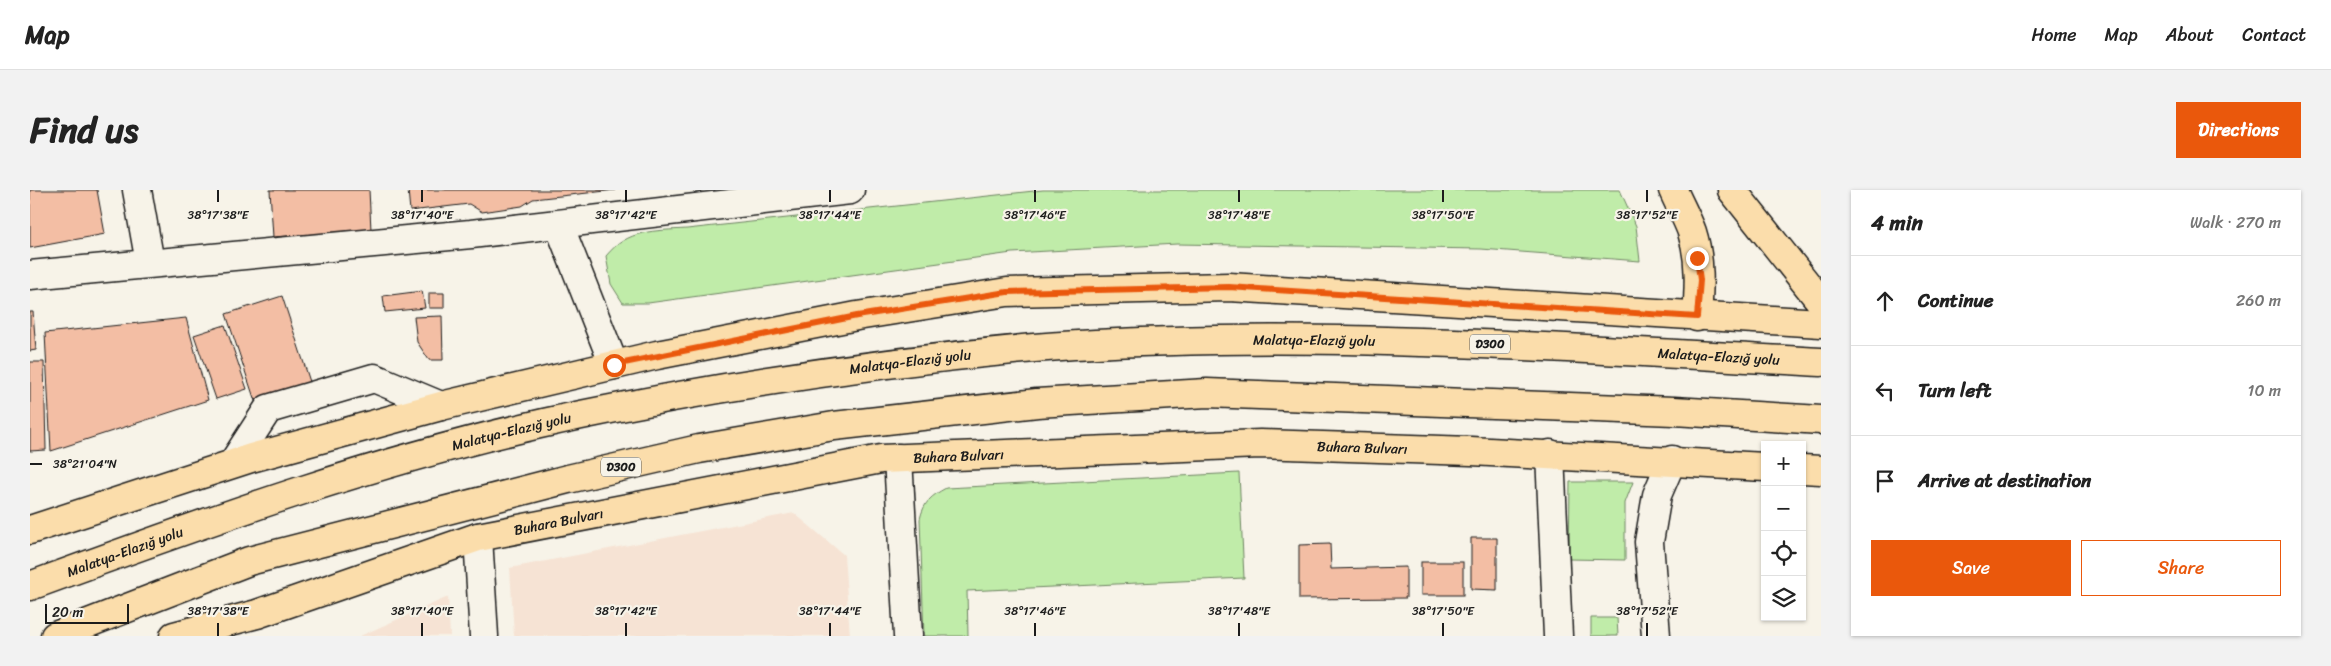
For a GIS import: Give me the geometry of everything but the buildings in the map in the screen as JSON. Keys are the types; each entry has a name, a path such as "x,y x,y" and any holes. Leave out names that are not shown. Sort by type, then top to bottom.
{"main road":[{"path":"1672,190 1692,233 1697,258 1700,280 1697,317"},
{"path":"1732,190 1821,302"},
{"path":"30,530 233,463 441,406 614,365 847,318 1007,292 1229,287 1821,324"},
{"name":"Malatya-Elazığ yolu","path":"30,586 222,515 442,449 580,415 862,368 1035,348 1158,341 1341,339 1452,341 1821,362"},
{"name":"D300","path":"55,636 249,561 586,474 699,449 834,426 1038,403 1207,393 1674,411 1821,420"},
{"name":"Buhara Bulvarı","path":"174,636 256,614 478,537 814,470 881,459 1260,444 1550,454 1761,466"},
{"path":"1806,469 1821,470"}],"street":[{"path":"137,190 150,264"},
{"path":"30,275 560,225 850,190"},
{"path":"560,225 614,365"},
{"path":"233,463 268,409 374,378 441,406"},
{"path":"1550,454 1558,636"},
{"path":"898,458 908,636"},
{"path":"1656,636 1649,542 1657,495 1672,460"},
{"path":"478,537 484,636"}],"shaded area":[{"path":"794,513 844,555 850,636 514,636 510,568"},
{"path":"448,597 450,636 360,636"}],"green space":[{"path":"1043,190 1620,190 1636,226 1640,261 1481,249 1177,244 1012,253 648,303 623,303 611,284 606,256 623,241 642,233"},
{"path":"1239,473 1244,578 967,591 968,636 924,636 920,519 929,500 946,488"},
{"path":"1570,482 1633,482 1625,503 1625,560 1569,559"},
{"path":"1591,618 1617,618 1618,636 1591,636"}],"route":[{"path":"614,365 857,316 1007,292 1229,287 1697,317 1700,280 1697,258"}]}
